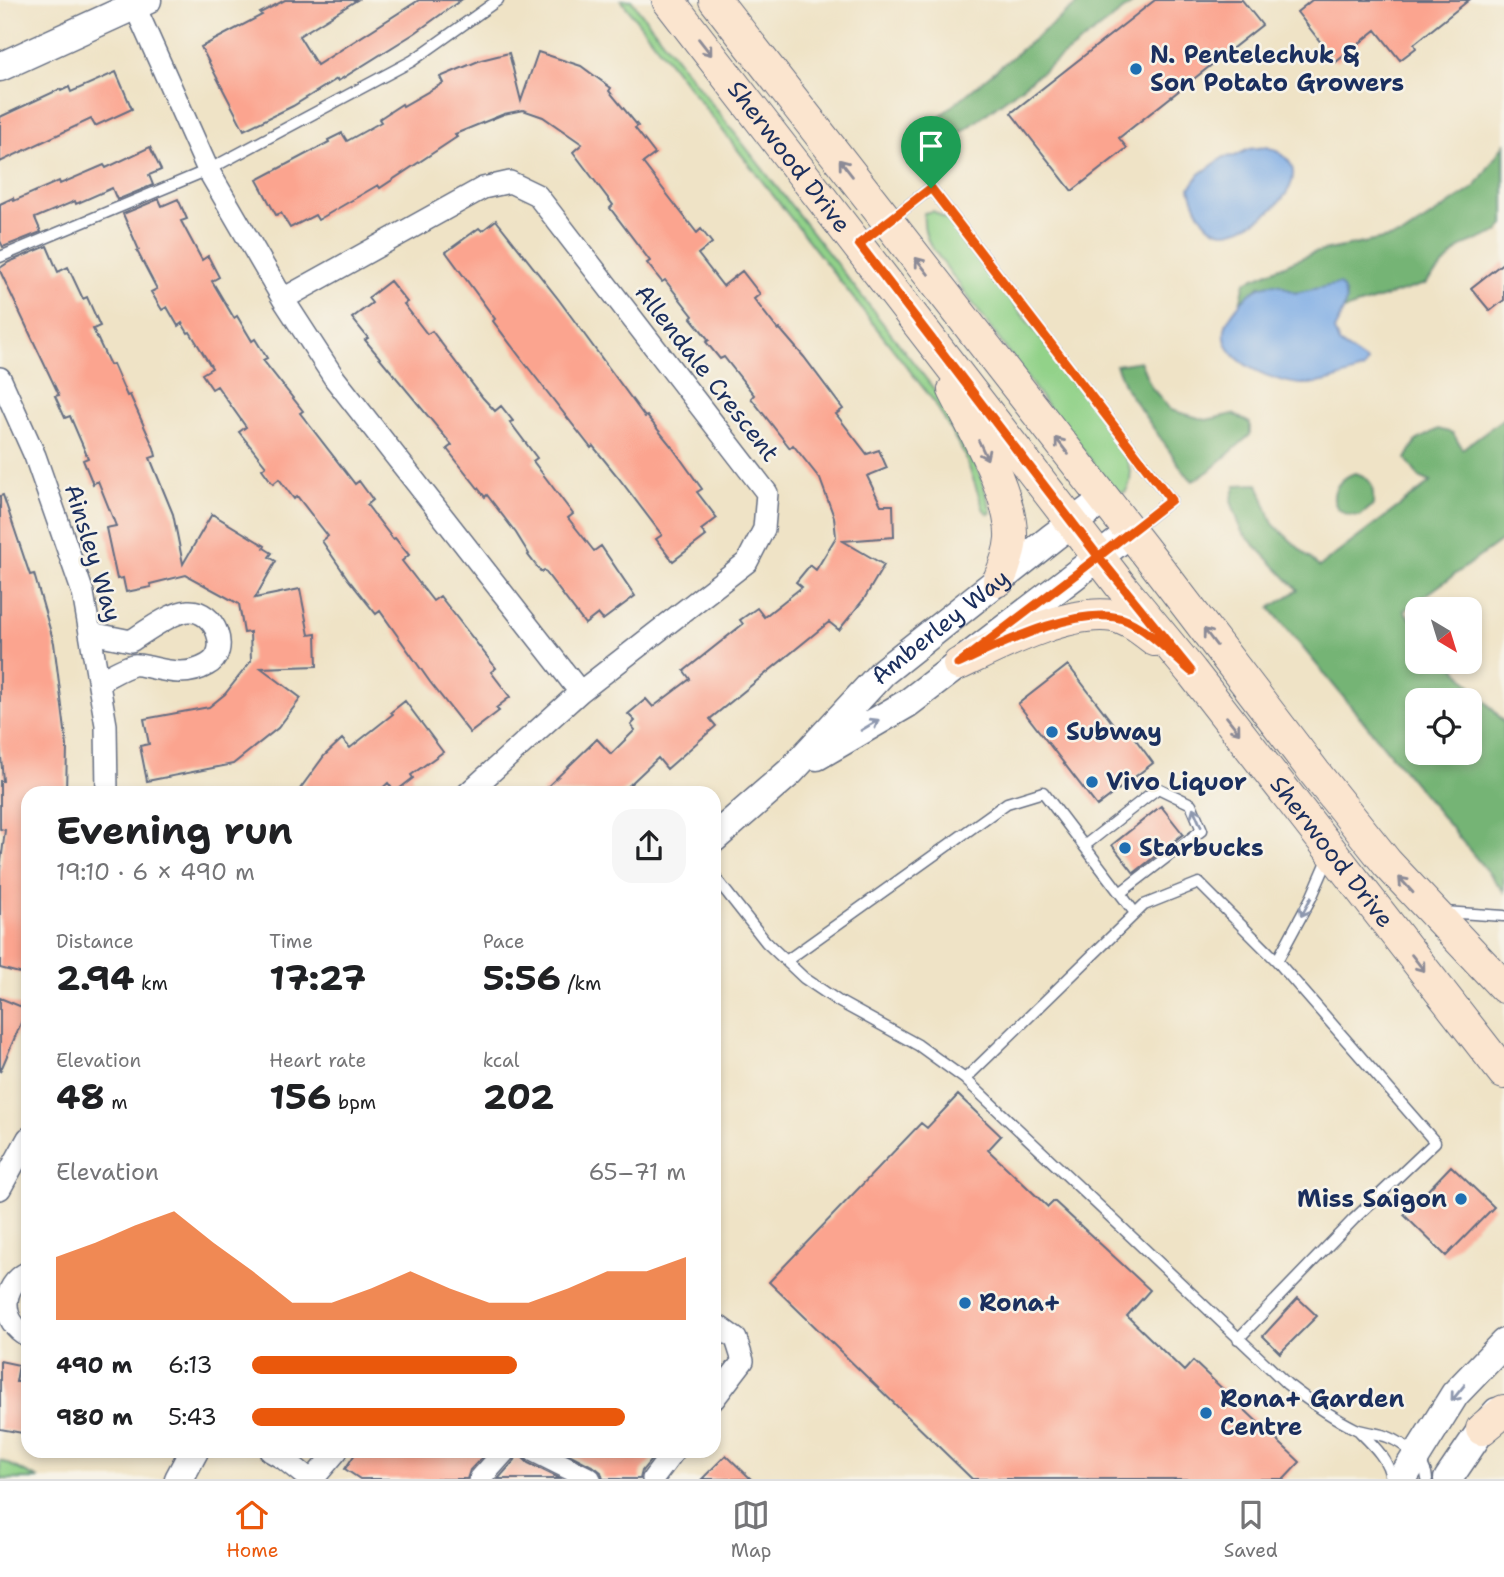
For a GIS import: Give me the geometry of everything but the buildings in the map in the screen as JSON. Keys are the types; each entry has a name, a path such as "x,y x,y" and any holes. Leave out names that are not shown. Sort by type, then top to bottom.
{"main road":[{"name":"Sherwood Drive","path":"668,0 1098,556 1455,1010 1503,1065"},
{"name":"Sherwood Drive","path":"715,0 1290,742 1387,863 1504,988"},
{"path":"905,304 951,384 1000,489 1011,536 1009,556 999,580"},
{"path":"958,664 1011,640 1061,622 1094,616 1112,616 1126,620 1143,631 1191,671"}],"street":[{"path":"0,68 138,2 208,170 283,299 335,379 580,692"},
{"name":"Allendale Crescent","path":"283,299 483,188 510,182 537,195 766,492 764,529 747,562 580,692 476,786"},
{"name":"Ainsley Way","path":"0,377 35,456 83,593 106,725 107,786"},
{"name":"Amberley Way","path":"721,832 790,772 883,672 1104,500"},
{"name":"Amberley Way","path":"790,772 908,703 1129,533"},
{"path":"92,633 131,641 168,619 188,611 201,613 211,621 220,638 211,664 194,671 178,674 135,664 99,681"},
{"path":"0,1189 21,1151"},
{"path":"21,1275 3,1291 4,1314 9,1324 21,1333"},
{"path":"721,1327 736,1339 743,1361 721,1390"},
{"path":"1415,1471 1455,1394 1504,1343"},
{"path":"1448,1479 1504,1405"},
{"path":"178,1479 190,1458"},
{"path":"282,1458 311,1479 330,1458"},
{"path":"480,1479 499,1458"},
{"path":"548,1458 590,1479"},
{"path":"653,1479 669,1458"}],"lane":[{"path":"0,257 208,170 412,61 498,0"},
{"path":"859,244 931,188 1171,500 1129,533"},
{"path":"1084,846 1158,788 1191,804 1202,830 1120,893"},
{"path":"786,961 1007,803 1043,792 1135,913"},
{"path":"1277,961 1312,896 1331,852"},
{"path":"964,1079 1144,905 1199,883 1277,961 1435,1142 1354,1219 1238,1339"},
{"path":"721,885 766,942 804,978 838,1002 918,1045 964,1079 1238,1339 1312,1403 1358,1430 1379,1452 1390,1470 1391,1479"},
{"path":"1429,910 1504,916"},
{"path":"1358,1430 1390,1437 1415,1471"}],"green space":[{"path":"621,0 631,0 934,389 952,417 975,464 987,496 991,512 989,514 984,510 965,456 935,403"},
{"path":"1082,0 1137,0 942,147 935,120"},
{"path":"1504,144 1504,225 1498,232 1461,247 1425,284 1344,310 1346,295 1339,284 1295,293 1260,285 1240,304 1245,282 1313,253 1403,235 1475,187"},
{"path":"933,211 949,221 1111,428 1130,468 1129,485 1125,492 1117,493 1054,415 931,246 925,230 924,213"},
{"path":"1140,361 1151,387 1171,410 1206,420 1233,414 1250,423 1250,435 1209,471 1193,481 1126,389 1116,365"},
{"path":"1504,418 1504,539 1423,597 1405,597 1405,674 1461,674 1473,688 1405,688 1405,765 1482,765 1482,698 1504,722 1504,892 1270,608 1298,590 1242,532 1231,501 1236,485 1258,484 1273,524 1319,567 1431,482 1419,477 1406,459 1416,441 1438,429 1453,433 1462,449"},
{"path":"1355,473 1368,480 1373,493 1373,505 1360,516 1341,511 1334,498 1339,484"},
{"path":"0,1460 39,1479 0,1479"}],"water":[{"path":"1267,147 1286,158 1293,172 1290,187 1280,202 1248,225 1232,231 1213,229 1200,213 1190,188 1200,174 1224,157 1235,156 1249,149"},
{"path":"1273,284 1295,293 1339,284 1343,289 1345,301 1334,330 1339,343 1367,362 1364,369 1325,382 1291,383 1252,369 1231,352 1225,330 1231,315 1248,295 1259,287"}],"place":[{"name":"N. Pentelechuk & Son Potato Growers","path":"1136,69"},
{"name":"Subway","path":"1052,732"},
{"name":"Vivo Liquor","path":"1092,782"},
{"name":"Starbucks","path":"1125,848"},
{"name":"Miss Saigon","path":"1461,1199"},
{"name":"Rona+","path":"965,1303"},
{"name":"Rona+ Garden Centre","path":"1206,1413"}],"route":[{"path":"931,188 859,244 960,375 1098,556 1121,586 1191,671 1143,631 1126,620 1112,616 1094,616 1061,622 1011,640 958,664 1080,571 1098,556 1171,500 931,188"}]}
